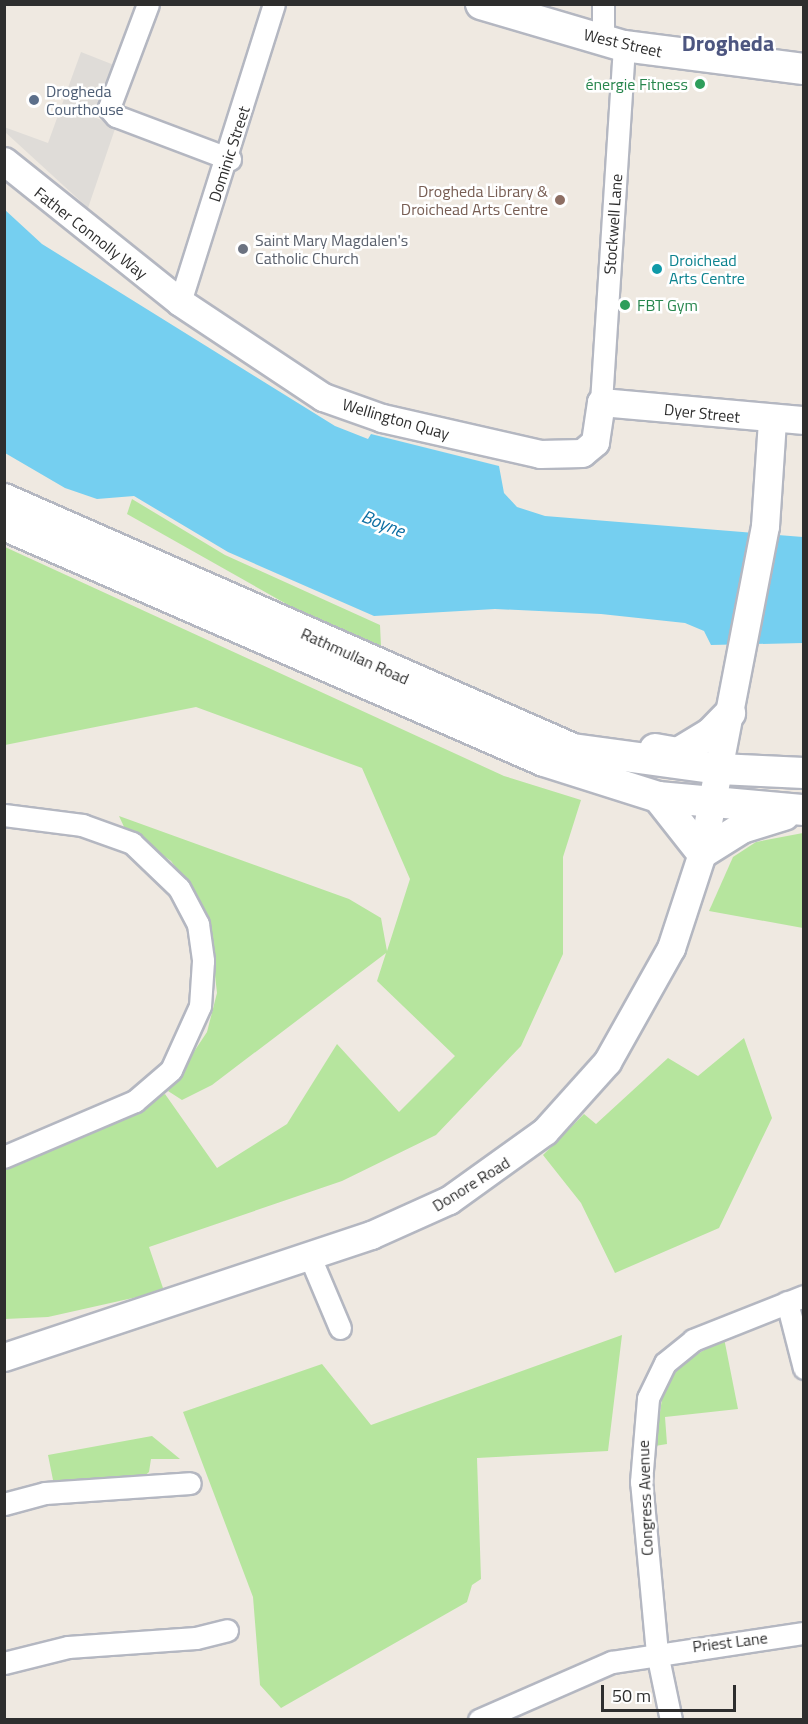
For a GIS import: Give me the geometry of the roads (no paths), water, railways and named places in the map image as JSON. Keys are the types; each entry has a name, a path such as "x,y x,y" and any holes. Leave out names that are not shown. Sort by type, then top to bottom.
{"main road":[{"name":"West Street","path":"481,4 614,43 804,69"},
{"name":"Rathmullan Road","path":"4,499 573,749 719,770 804,774"},
{"name":"Rathmullan Road","path":"4,525 544,761 658,797 801,811"},
{"path":"573,749 601,741 678,753 710,734 729,713"},
{"path":"658,797 702,853 742,828 801,811"}],"street":[{"path":"148,4 110,108 116,116 230,159"},
{"name":"Dominic Street","path":"180,302 230,159 274,4"},
{"name":"Stockwell Lane","path":"601,402 614,43 603,4"},
{"name":"Father Connolly Way","path":"4,161 180,302"},
{"name":"Wellington Quay","path":"180,302 323,397 444,434 540,454 582,453 595,442 601,402"},
{"name":"Dyer Street","path":"601,402 772,421 804,420"},
{"name":"Donore Road","path":"4,1357 310,1257 449,1200 545,1131 607,1062 655,983 702,853 764,532 772,421"},
{"path":"4,815 82,825 132,843 179,888 198,924 203,961 200,1006 171,1070 135,1101 4,1157"},
{"path":"310,1257 340,1328"},
{"path":"795,1299 804,1368"},
{"name":"Congress Avenue","path":"671,1719 657,1653 641,1482 643,1427 654,1380 693,1340 795,1299"},
{"path":"4,1504 45,1493 190,1483"},
{"path":"4,1663 68,1647 196,1638 227,1630"},
{"name":"Priest Lane","path":"479,1719 612,1662 657,1653 804,1633"}],"water":[{"name":"Boyne","path":"4,209 42,244 335,426 368,439 371,434 499,466 504,493 517,507 545,516 803,537 803,643 711,645 704,631 685,623 601,614 495,609 374,616 228,552 134,496 97,499 65,488 5,453"}],"place":[{"name":"énergie Fitness","path":"700,84"},
{"name":"Drogheda Courthouse","path":"34,100"},
{"name":"Drogheda Library & Droichead Arts Centre","path":"560,200"},
{"name":"Saint Mary Magdalen's Catholic Church","path":"243,249"},
{"name":"Droichead Arts Centre","path":"657,269"},
{"name":"FBT Gym","path":"625,305"}],"district":[{"name":"Drogheda","path":"728,44"}]}
